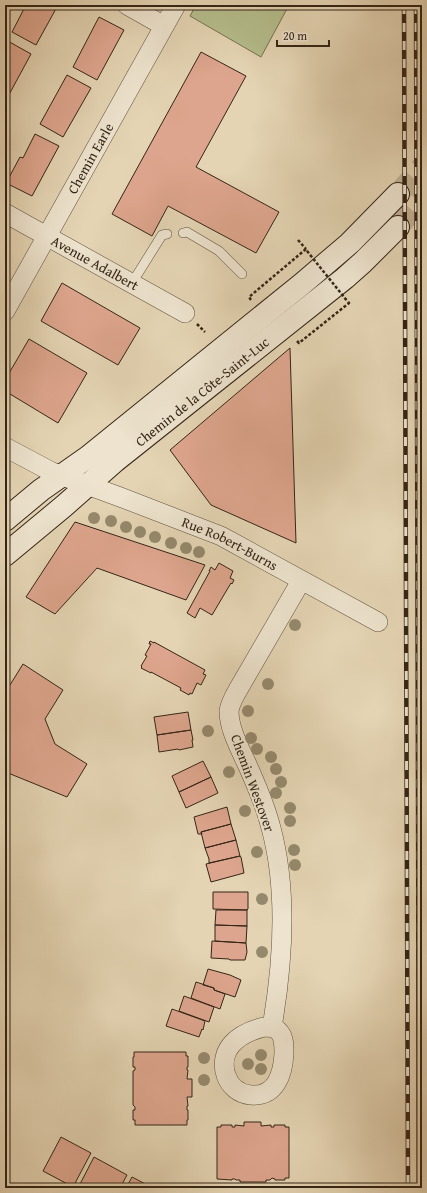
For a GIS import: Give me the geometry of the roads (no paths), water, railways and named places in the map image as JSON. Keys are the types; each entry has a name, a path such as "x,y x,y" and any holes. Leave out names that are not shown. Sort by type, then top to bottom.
{"main road":[{"name":"Chemin de la Côte-Saint-Luc","path":"5,555 64,506 75,480 88,457 350,243 398,194"},
{"name":"Chemin de la Côte-Saint-Luc","path":"5,520 41,490 75,480 114,461 345,278 398,226"}],"street":[{"path":"127,5 164,26"},
{"name":"Chemin Earle","path":"5,311 176,5"},
{"name":"Avenue Adalbert","path":"5,213 185,312"},
{"name":"Rue Robert-Burns","path":"5,447 44,468 221,536 378,622"},
{"name":"Chemin Westover","path":"272,1027 282,945 282,914 278,870 271,828 257,788 231,724 229,709 235,695 301,581"}],"lane":[{"path":"183,233 187,232 219,251 242,274"},
{"path":"132,283 162,235 167,234"}],"tunnel":[{"path":"398,194 422,167"},
{"path":"398,227 422,199"}],"railway":[{"path":"404,5 408,1188"},
{"path":"416,5 419,1188"}]}
